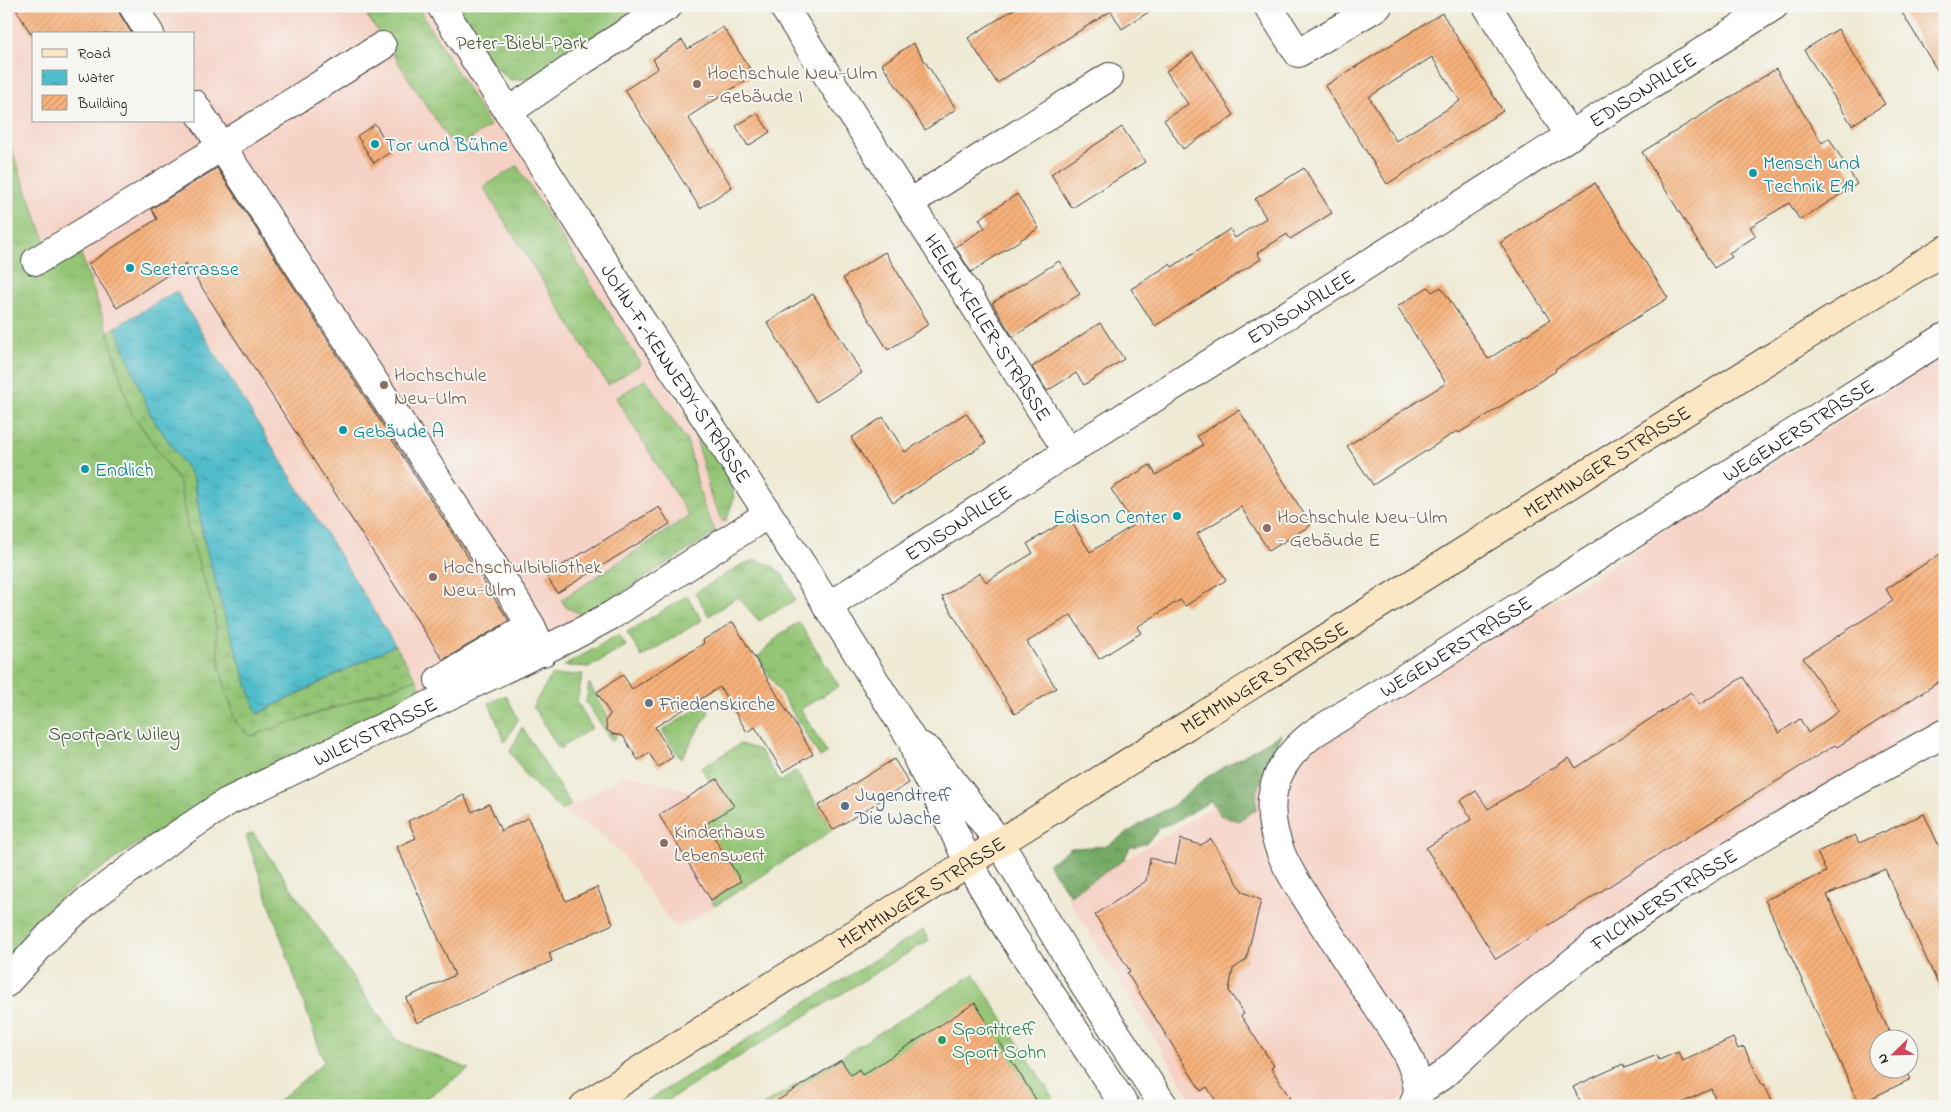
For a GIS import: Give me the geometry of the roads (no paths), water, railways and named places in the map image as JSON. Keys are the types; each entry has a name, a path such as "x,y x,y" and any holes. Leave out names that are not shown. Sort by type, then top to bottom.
{"main road":[{"name":"MEMMINGER STRASSE","path":"584,1106 999,842 1205,715 1764,361 1945,250"}],"street":[{"path":"133,6 149,32"},
{"name":"JOHN-F.-KENNEDY-STRASSE","path":"440,6 912,740 918,760 968,862 1007,928 1125,1106"},
{"path":"508,112 585,59 668,6"},
{"name":"HELEN-KELLER-STRASSE","path":"783,6 1068,452"},
{"path":"1268,6 1298,53 1378,6"},
{"path":"1487,6 1570,136"},
{"name":"EDISONALLEE","path":"827,607 1769,8"},
{"path":"36,261 135,202 382,46"},
{"path":"909,203 1109,77"},
{"path":"195,106 220,147 419,450 531,626 543,652"},
{"name":"WEGENERSTRASSE","path":"1416,1099 1414,1070 1400,1041 1325,927 1280,853 1272,812 1272,792 1280,770 1288,756 1299,744 1314,733 1439,658 1945,337"},
{"name":"WILEYSTRASSE","path":"6,983 51,934 88,900 167,842 227,802 543,652 612,615 768,514"},
{"path":"439,680 531,626"},
{"name":"FILCHNERSTRASSE","path":"1416,1099 1523,1002 1591,948 1666,896 1836,793 1945,733"},
{"name":"JOHN-F.-KENNEDY-STRASSE","path":"912,740 929,751 999,842 1084,984 1164,1106"}],"water":[{"path":"176,291 395,645 257,714 223,611 203,537 194,479 150,414 116,327"}],"place":[{"name":"Hochschule Neu-Ulm - Gebäude I","path":"697,84"},
{"name":"Tor und Bühne","path":"375,144"},
{"name":"Mensch und Technik E19","path":"1753,173"},
{"name":"Seeterrasse","path":"130,268"},
{"name":"Hochschule Neu-Ulm","path":"384,385"},
{"name":"Gebäude A","path":"343,430"},
{"name":"Endlich","path":"85,469"},
{"name":"Edison Center","path":"1177,516"},
{"name":"Hochschule Neu-Ulm - Gebäude E","path":"1267,528"},
{"name":"Hochschulbibliothek Neu-Ulm","path":"433,577"},
{"name":"Friedenskirche","path":"649,703"},
{"name":"Jugendtreff Die Wache","path":"845,806"},
{"name":"Kinderhaus Lebenswert","path":"664,843"},
{"name":"Sporttreff Sport Sohn","path":"942,1040"}],"park label":[{"name":"Peter-Biebl-Park","path":"522,42"},
{"name":"Sportpark Wiley","path":"114,733"}]}
